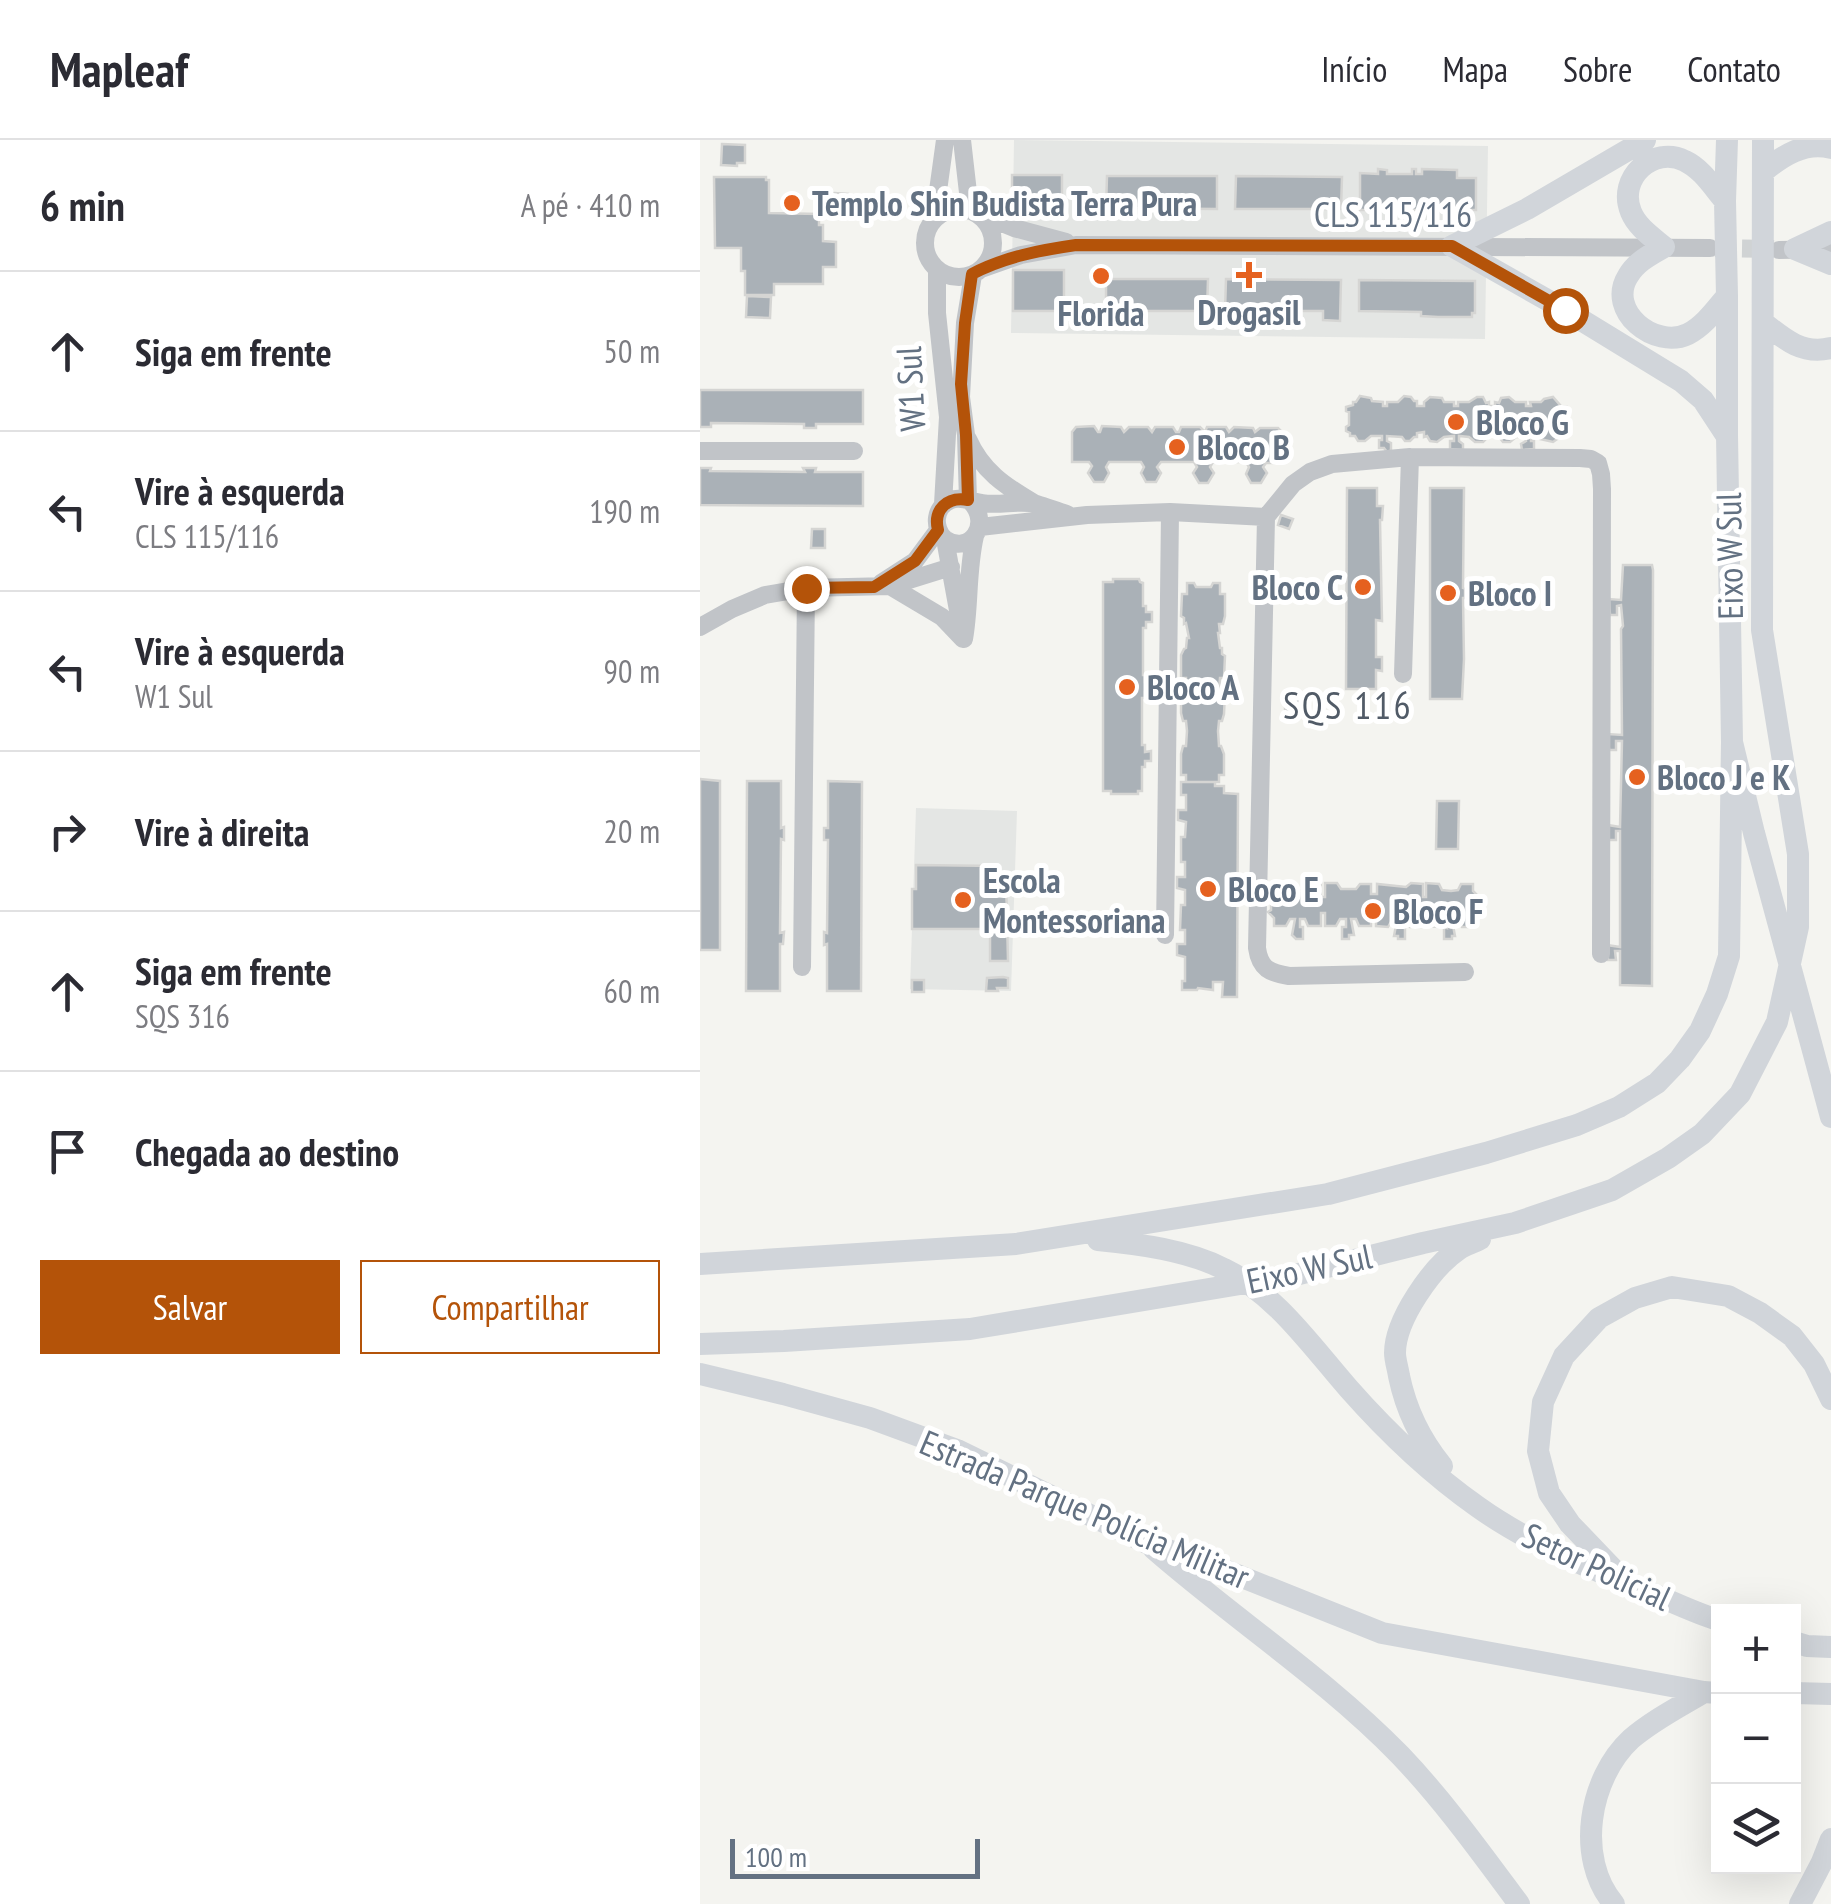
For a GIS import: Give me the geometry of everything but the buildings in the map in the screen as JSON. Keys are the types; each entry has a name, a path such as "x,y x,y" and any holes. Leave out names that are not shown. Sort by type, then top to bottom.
{"main road":[{"path":"1452,246 1527,209 1645,140"},
{"name":"Eixo W Sul","path":"1726,140 1732,742 1831,1117"},
{"name":"Eixo W Sul","path":"700,1344 970,1329 1275,1278 1515,1224 1612,1190 1668,1158 1702,1134 1740,1094 1778,1022 1798,927 1798,854 1762,630 1762,140"},
{"path":"1762,172 1780,157 1796,151 1831,148"},
{"path":"1724,201 1702,174 1680,158 1646,163 1626,190 1628,201 1638,223 1664,247 1638,262 1622,290 1629,318 1649,331 1676,337 1688,334 1728,296"},
{"path":"1787,249 1831,232"},
{"path":"1452,246 1681,381 1703,400 1726,435"},
{"path":"1787,249 1831,264"},
{"path":"1764,323 1796,347 1831,348"},
{"path":"700,1264 1016,1244 1328,1194 1468,1158 1577,1125 1619,1107 1657,1083 1680,1059 1700,1032 1718,994 1729,956 1732,742"},
{"path":"1479,1508 1416,1430 1403,1395 1395,1351 1418,1292 1440,1266 1459,1249 1515,1224"},
{"path":"1065,1237 1122,1242 1184,1254 1224,1269 1257,1290 1296,1327 1382,1425 1479,1508"},
{"path":"1626,1582 1570,1524 1549,1493 1538,1451 1543,1402 1564,1356 1600,1318 1635,1298 1672,1287 1728,1296 1792,1336 1814,1364 1831,1400"},
{"name":"Estrada Parque Polícia Militar","path":"700,1374 870,1418 957,1450 1147,1543 1382,1634 1711,1693"},
{"name":"Setor Policial","path":"1479,1508 1553,1551 1711,1617"},
{"path":"1147,1543 1196,1586 1309,1672 1399,1755 1468,1834 1518,1904"},
{"path":"1801,1644 1831,1646"},
{"path":"1614,1904 1592,1855 1592,1821 1602,1779 1628,1742 1652,1722 1711,1693"},
{"path":"1801,1694 1831,1694"},
{"path":"1800,1904 1831,1839"}],"street":[{"path":"934,220 945,140"},
{"path":"962,140 974,212"},
{"path":"957,208 974,212 987,222 993,234 990,259 977,272 954,277 937,269 928,258 927,231 944,212 957,208"},
{"name":"CLS 115/116","path":"974,212 1076,245"},
{"name":"CLS 115/116","path":"977,272 1021,255 1076,245 1710,248"},
{"path":"1787,249 1831,249"},
{"name":"W1 Sul","path":"937,269 948,417 944,504"},
{"name":"W1 Sul","path":"969,501 962,358 977,272"},
{"path":"966,435 993,477 1034,504"},
{"path":"700,451 854,450"},
{"path":"1403,674 1410,457"},
{"path":"1465,972 1274,974 1261,964 1257,948 1266,516 1293,484 1332,464 1410,457 1590,459 1598,463 1601,954"},
{"path":"964,639 951,567 936,521 944,504 959,498 986,504 1034,504 1072,515"},
{"path":"964,639 972,550 981,518 978,508 969,501"},
{"path":"942,534 955,543 966,542 977,532 1072,515 1170,512 1266,516"},
{"path":"1165,936 1170,512"},
{"path":"882,587 942,534"},
{"path":"700,627 765,596 806,588 882,587 951,567"},
{"path":"882,587 942,617 964,639"},
{"path":"802,967 806,588"}],"shaded area":[{"path":"1014,140 1488,146 1485,339 1011,333"},
{"name":"Escola Montessoriana","path":"916,808 1017,811 1011,991 910,989"}],"tunnel":[{"path":"1715,248 1774,249"}],"place":[{"name":"Templo Shin Budista Terra Pura","path":"792,203"},
{"name":"Drogasil","path":"1249,275"},
{"name":"Florida","path":"1101,276"},
{"name":"Bloco G","path":"1456,422"},
{"name":"Bloco B","path":"1177,447"},
{"name":"Bloco C","path":"1363,587"},
{"name":"Bloco I","path":"1448,593"},
{"name":"Bloco A","path":"1127,687"},
{"name":"Bloco J e K","path":"1637,777"},
{"name":"Bloco E","path":"1208,889"},
{"name":"Escola Montessoriana","path":"963,900"},
{"name":"Bloco F","path":"1373,911"}],"district":[{"name":"SQS 116","path":"1348,704"}],"route":[{"path":"806,588 874,587 915,561 938,530 938,512 944,504 959,498 968,500 961,398 972,274 1021,255 1076,245 1452,246 1565,310"}]}
